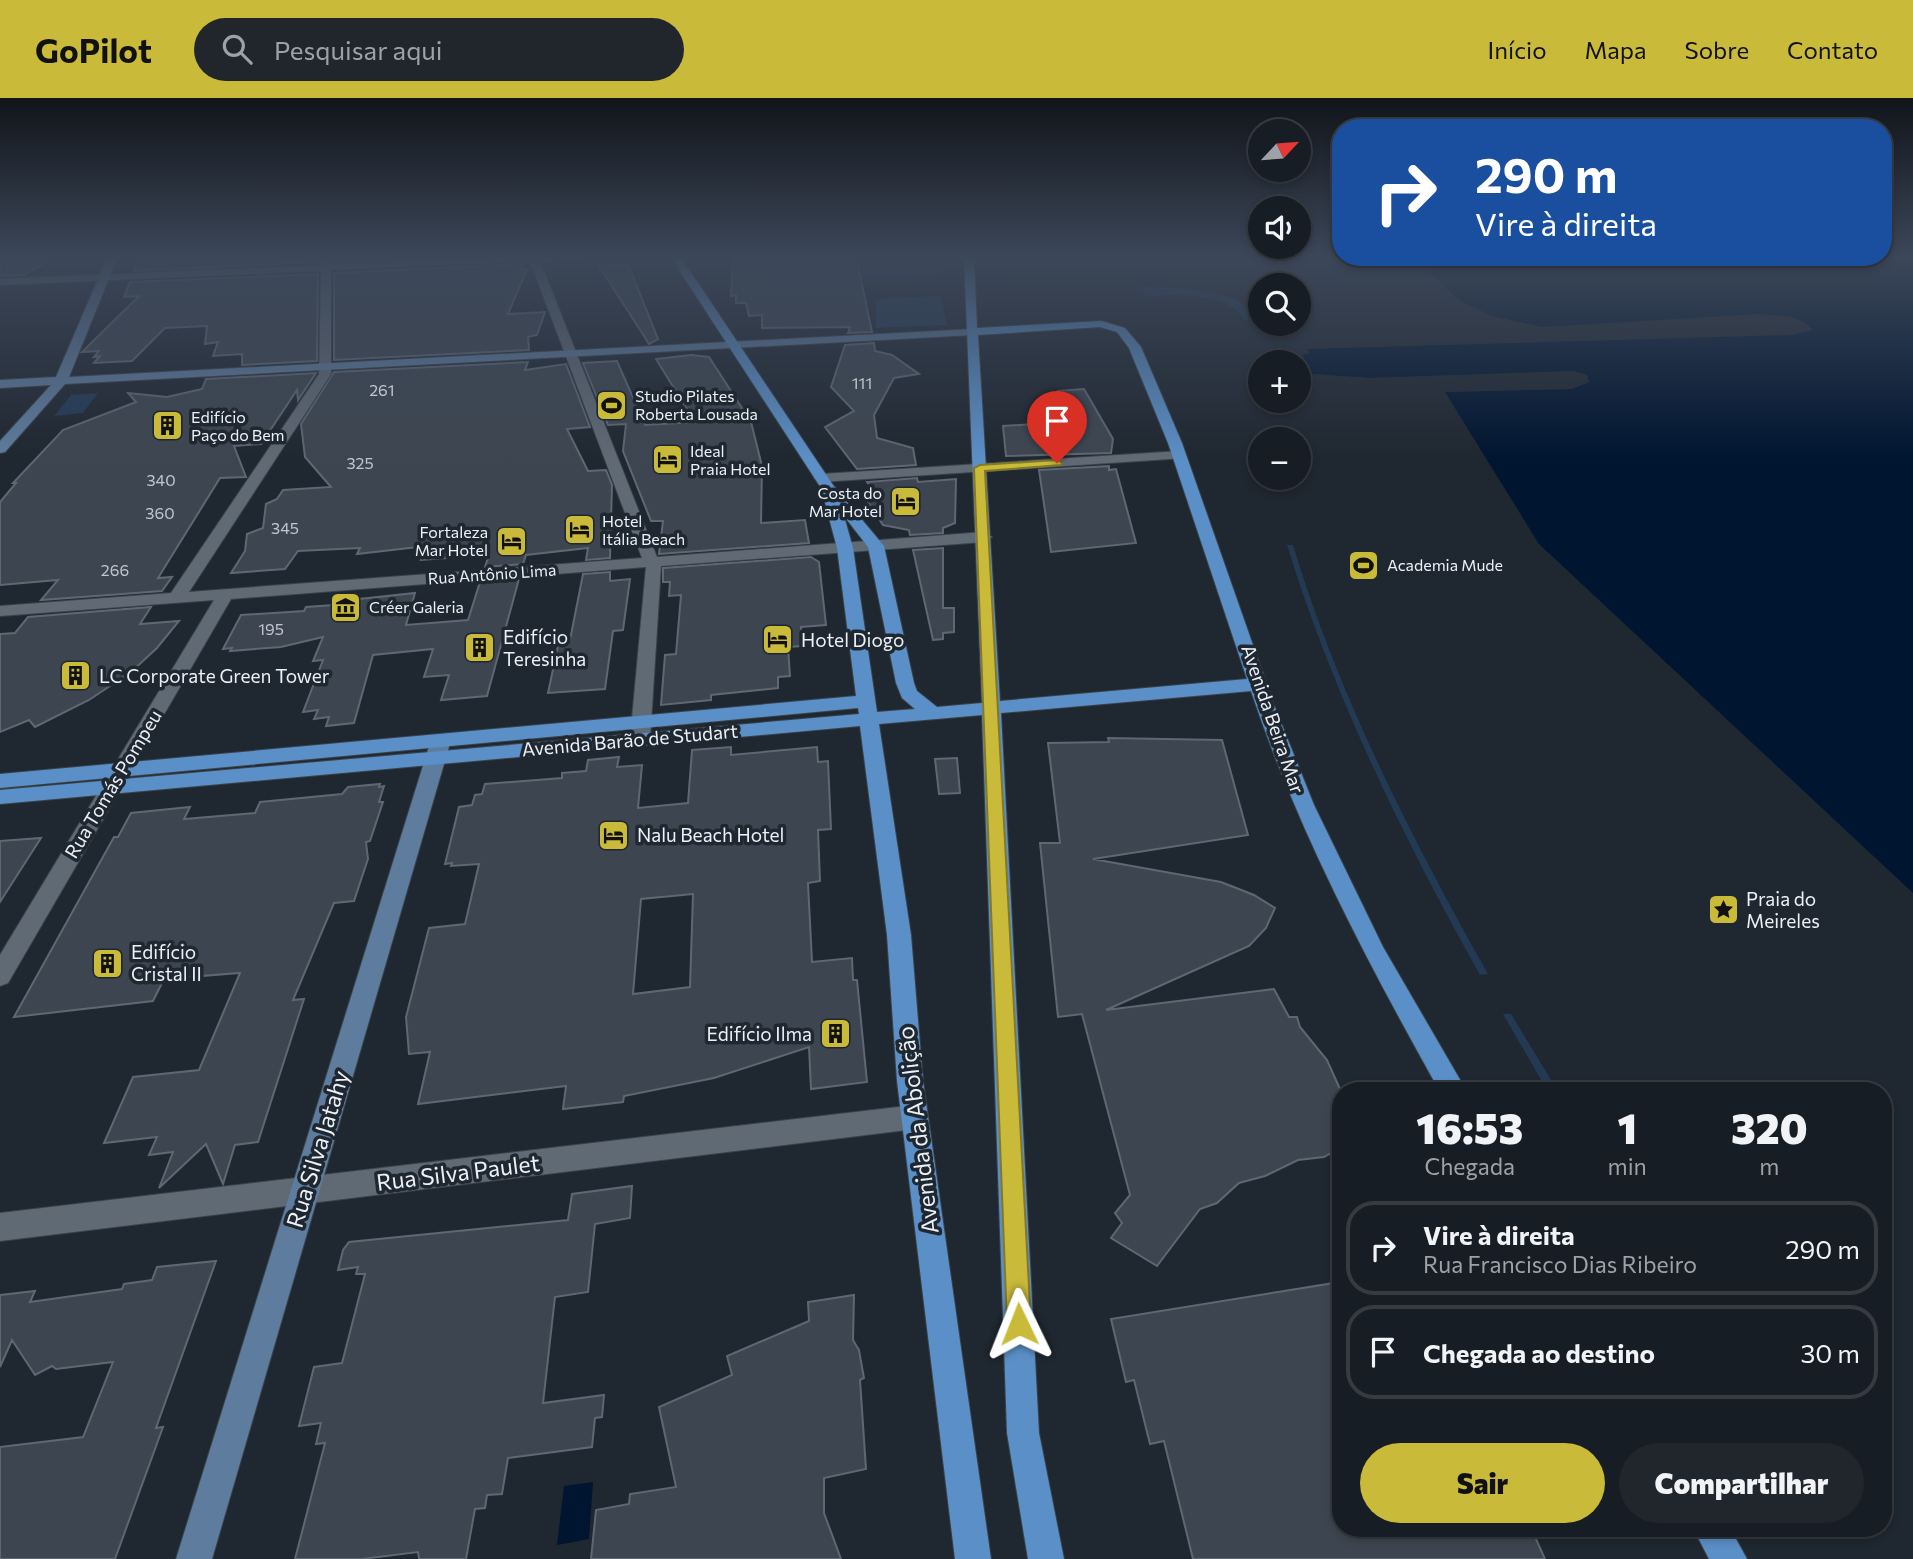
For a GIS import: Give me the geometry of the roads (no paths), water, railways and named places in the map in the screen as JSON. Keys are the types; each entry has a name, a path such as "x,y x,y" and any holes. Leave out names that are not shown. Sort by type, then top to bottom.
{"main road":[{"path":"0,449 61,381 84,324"},
{"path":"720,324 825,483 876,546 905,682 909,694 931,712"},
{"path":"973,324 975,416 993,707 1023,1433 1046,1559"},
{"name":"Avenida Beira Mar","path":"973,332 1090,324"},
{"name":"Avenida Beira Mar","path":"1095,324 1113,326 1126,333 1135,347 1180,455 1294,780 1323,848 1374,952 1447,1082"},
{"path":"0,384 973,332"},
{"name":"Avenida da Abolição","path":"825,483 845,548 899,935 915,1117 972,1559"},
{"name":"Avenida Barão de Studart","path":"0,797 115,779 868,709 931,712 1260,684"},
{"name":"Rua Silva Jatahy","path":"194,1559 438,748"},
{"name":"Avenida Barão de Studart","path":"0,781 115,779"},
{"path":"1716,1537 1729,1559"}],"street":[{"path":"177,597 324,374 325,324"},
{"path":"559,324 655,571 641,730"},
{"path":"825,483 980,468 1180,455"},
{"name":"Rua Antônio Lima","path":"0,611 984,537"},
{"name":"Rua Tomás Pompeu","path":"0,976 226,593"},
{"name":"Rua Silva Paulet","path":"0,1227 915,1117"}],"place":[{"name":"Studio Pilates Roberta Lousada","path":"612,405"},
{"name":"Edifício Paço do Bem","path":"168,426"},
{"name":"Ideal Praia Hotel","path":"667,460"},
{"name":"Costa do Mar Hotel","path":"905,502"},
{"name":"Hotel Itália Beach","path":"579,530"},
{"name":"Fortaleza Mar Hotel","path":"511,541"},
{"name":"Academia Mude","path":"1364,565"},
{"name":"Créer Galeria","path":"346,607"},
{"name":"Hotel Diogo","path":"778,640"},
{"name":"Edifício Teresinha","path":"480,648"},
{"name":"LC Corporate Green Tower","path":"76,676"},
{"name":"Nalu Beach Hotel","path":"614,835"},
{"name":"Praia do Meireles","path":"1723,910"},
{"name":"Edifício Cristal II","path":"108,963"},
{"name":"Edifício Ilma","path":"835,1034"}]}
